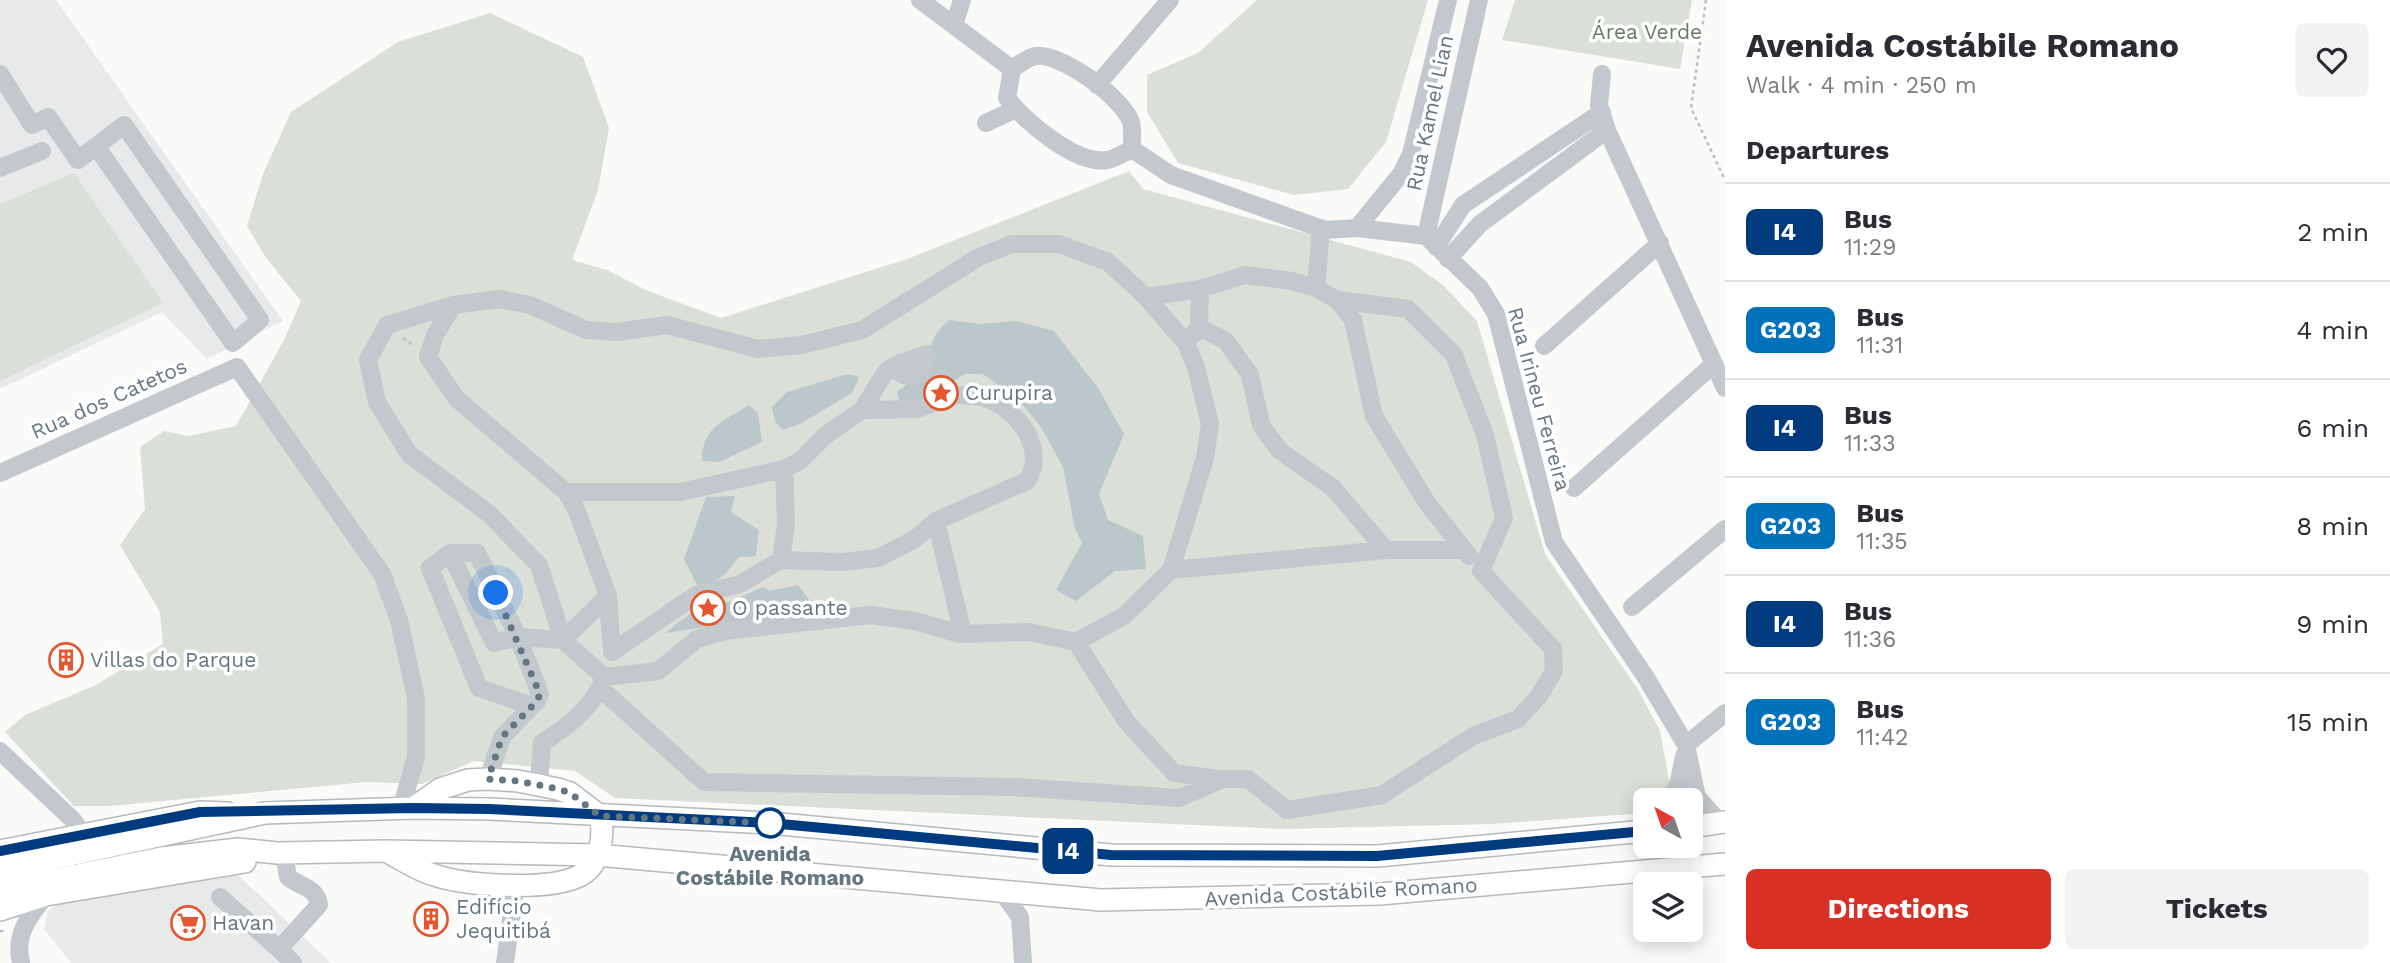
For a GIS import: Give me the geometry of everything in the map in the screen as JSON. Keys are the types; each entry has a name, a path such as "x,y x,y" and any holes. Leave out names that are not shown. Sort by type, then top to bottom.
{"main road":[{"path":"386,851 433,875 458,881 552,883 578,877 597,855 603,835 600,816 570,793 539,784 488,779 468,780 440,789 407,808"},
{"name":"Avenida Costábile Romano","path":"159,848 265,813 407,808 489,809 770,823 1111,855 1377,856 1633,832"},
{"path":"0,851 200,812 265,813"},
{"path":"1703,825 1722,822"},
{"path":"0,870 159,848"},
{"path":"0,891 159,848"},
{"name":"Avenida Costábile Romano","path":"159,848 238,849 281,853 386,851 597,855 1101,900 1380,894 1725,864"},
{"path":"0,910 46,895 249,861 281,853"},
{"path":"1377,856 1380,894"}],"street":[{"path":"954,25 962,0"},
{"path":"1097,85 1170,0"},
{"path":"926,1 1012,69"},
{"path":"1447,1 1478,4"},
{"name":"Rua Kamel Lian","path":"1357,228 1401,174 1411,153 1424,108 1447,1"},
{"name":"Rua Kamel Lian","path":"1437,248 1453,114 1478,4"},
{"path":"1035,55 1059,60 1118,99 1131,123 1132,149 1106,160 1083,157 1035,128 1007,98 1012,69 1035,55"},
{"path":"0,74 32,125 48,117 78,160 96,146 124,125 260,320 233,343 96,146"},
{"path":"1602,74 1599,104 1607,130 1725,388"},
{"path":"1424,108 1453,114"},
{"path":"986,123 1016,109"},
{"path":"1437,248 1455,212 1602,113"},
{"path":"1132,149 1171,175 1321,228 1357,228 1437,248 1508,205 1607,130"},
{"path":"0,168 43,151"},
{"path":"1503,178 1508,205"},
{"path":"1316,288 1321,228"},
{"path":"1544,346 1660,243"},
{"path":"602,683 658,671 696,639 725,631 871,615 963,634 1029,632 1076,642 1124,616 1171,570 1205,458 1210,424 1196,367 1186,343 1146,297 1108,262 1059,244 1012,244 979,257 862,330 802,345 758,349 667,325 617,332 586,330 530,305 499,299 453,305 387,325 368,360 377,402 409,454 488,513 539,565 563,639 602,683 704,782 1014,787 1179,798 1223,779"},
{"name":"Rua Irineu Ferreira","path":"1437,248 1480,288 1496,314 1555,542 1645,676 1686,745 1697,797 1722,822"},
{"path":"1076,642 1126,721 1174,773 1248,779 1287,810 1381,795 1473,736 1518,719 1539,696 1554,671 1553,649 1481,571 1427,503 1374,416 1353,320 1337,300 1316,288 1292,281 1245,275 1200,289 1146,297"},
{"path":"1186,343 1199,327 1200,289"},
{"path":"1337,300 1408,309 1454,355 1485,435 1504,518 1481,571"},
{"path":"453,305 435,335 428,357 457,398 566,492 577,511 608,596 612,652 602,683 571,724 542,743 539,784"},
{"path":"1199,327 1227,341 1250,374 1261,425 1279,450 1333,488 1386,550"},
{"path":"1574,488 1714,364"},
{"name":"Rua dos Catetos","path":"0,473 237,367 382,574 399,620 416,698 416,757 407,808"},
{"path":"566,492 680,492 784,469 800,461 825,435 862,410 879,386 883,373 892,368"},
{"path":"612,652 696,595 740,584 781,560 842,562 878,558 915,539 936,521 1027,481 1032,473 1034,449 1017,417 1004,407 978,396 956,395 917,409 862,410"},
{"path":"781,560 786,523 784,469"},
{"path":"936,521 963,634"},
{"path":"1632,607 1725,529"},
{"path":"1171,570 1386,550 1464,550"},
{"path":"450,553 489,638 499,644 518,637 563,639 608,596"},
{"path":"488,779 502,737 532,706 540,694 518,637 477,554 450,553 430,568 473,678 487,693 532,706"},
{"path":"1676,788 1686,745 1725,713"},
{"path":"0,751 73,820 84,835"},
{"path":"279,949 319,905 311,889 288,877 281,853"},
{"path":"505,963 516,884"},
{"path":"1001,891 1020,916 1023,963"},
{"path":"1020,916 1037,894"},
{"path":"21,963 18,950 21,931 46,895"},
{"path":"220,897 293,963"}],"path":[{"path":"1706,0 1691,108 1725,180"},
{"path":"387,325 428,357"}],"shaded area":[{"path":"0,0 56,0 283,321 207,359 162,312 0,389"},
{"path":"949,320 981,324 1016,321 1054,331 1098,388 1124,434 1099,494 1108,520 1143,536 1146,569 1115,571 1076,601 1056,590 1082,543 1075,529 1063,467 1041,427 1018,399 983,374 965,374 922,401 899,400 897,391 929,372 932,343 938,331"},
{"path":"848,374 859,377 852,393 800,424 783,430 775,422 772,407 787,392"},
{"path":"749,405 758,413 762,442 719,462 702,461 703,449 710,432"},
{"path":"735,496 731,512 759,530 756,556 739,557 716,580 697,585 684,559 706,497"},
{"path":"798,585 817,610 779,622 743,621 665,633 703,604 729,602 763,587 769,591"},
{"path":"237,874 331,963 71,963 44,929 48,911 60,901"}],"green space":[{"path":"1257,0 1428,0 1386,142 1348,189 1294,195 1178,163 1147,112 1147,75 1198,53"},
{"name":"Área Verde","path":"1515,0 1692,0 1680,69 1502,40"},
{"path":"490,13 583,57 609,128 598,190 572,260 607,270 648,291 721,318 910,258 1129,171 1143,189 1411,262 1444,286 1477,321 1545,554 1639,691 1660,731 1670,788 1633,788 1633,814 1491,824 1282,829 615,798 575,771 474,761 422,784 367,782 110,806 74,806 5,732 25,715 96,685 163,644 160,612 120,545 145,509 140,447 164,431 189,436 236,426 284,340 301,301 266,258 247,226 263,174 291,112 398,42"},
{"path":"74,173 163,303 0,381 0,204"}],"bus line":[{"name":"I4","path":"0,851 200,812 265,813 413,808 489,809 770,823 1111,855 1377,856 1633,832"}],"place":[{"name":"Curupira","path":"941,393"},
{"name":"O passante","path":"708,608"},
{"name":"Villas do Parque","path":"66,660"},
{"name":"Avenida Costábile Romano","path":"770,823"},
{"name":"Edifício Jequitibá","path":"431,919"},
{"name":"Havan","path":"188,923"}],"route":[{"path":"496,593 518,637 540,694 537,701 502,737 488,779 518,781 558,789 570,793 600,816 770,823"}]}
